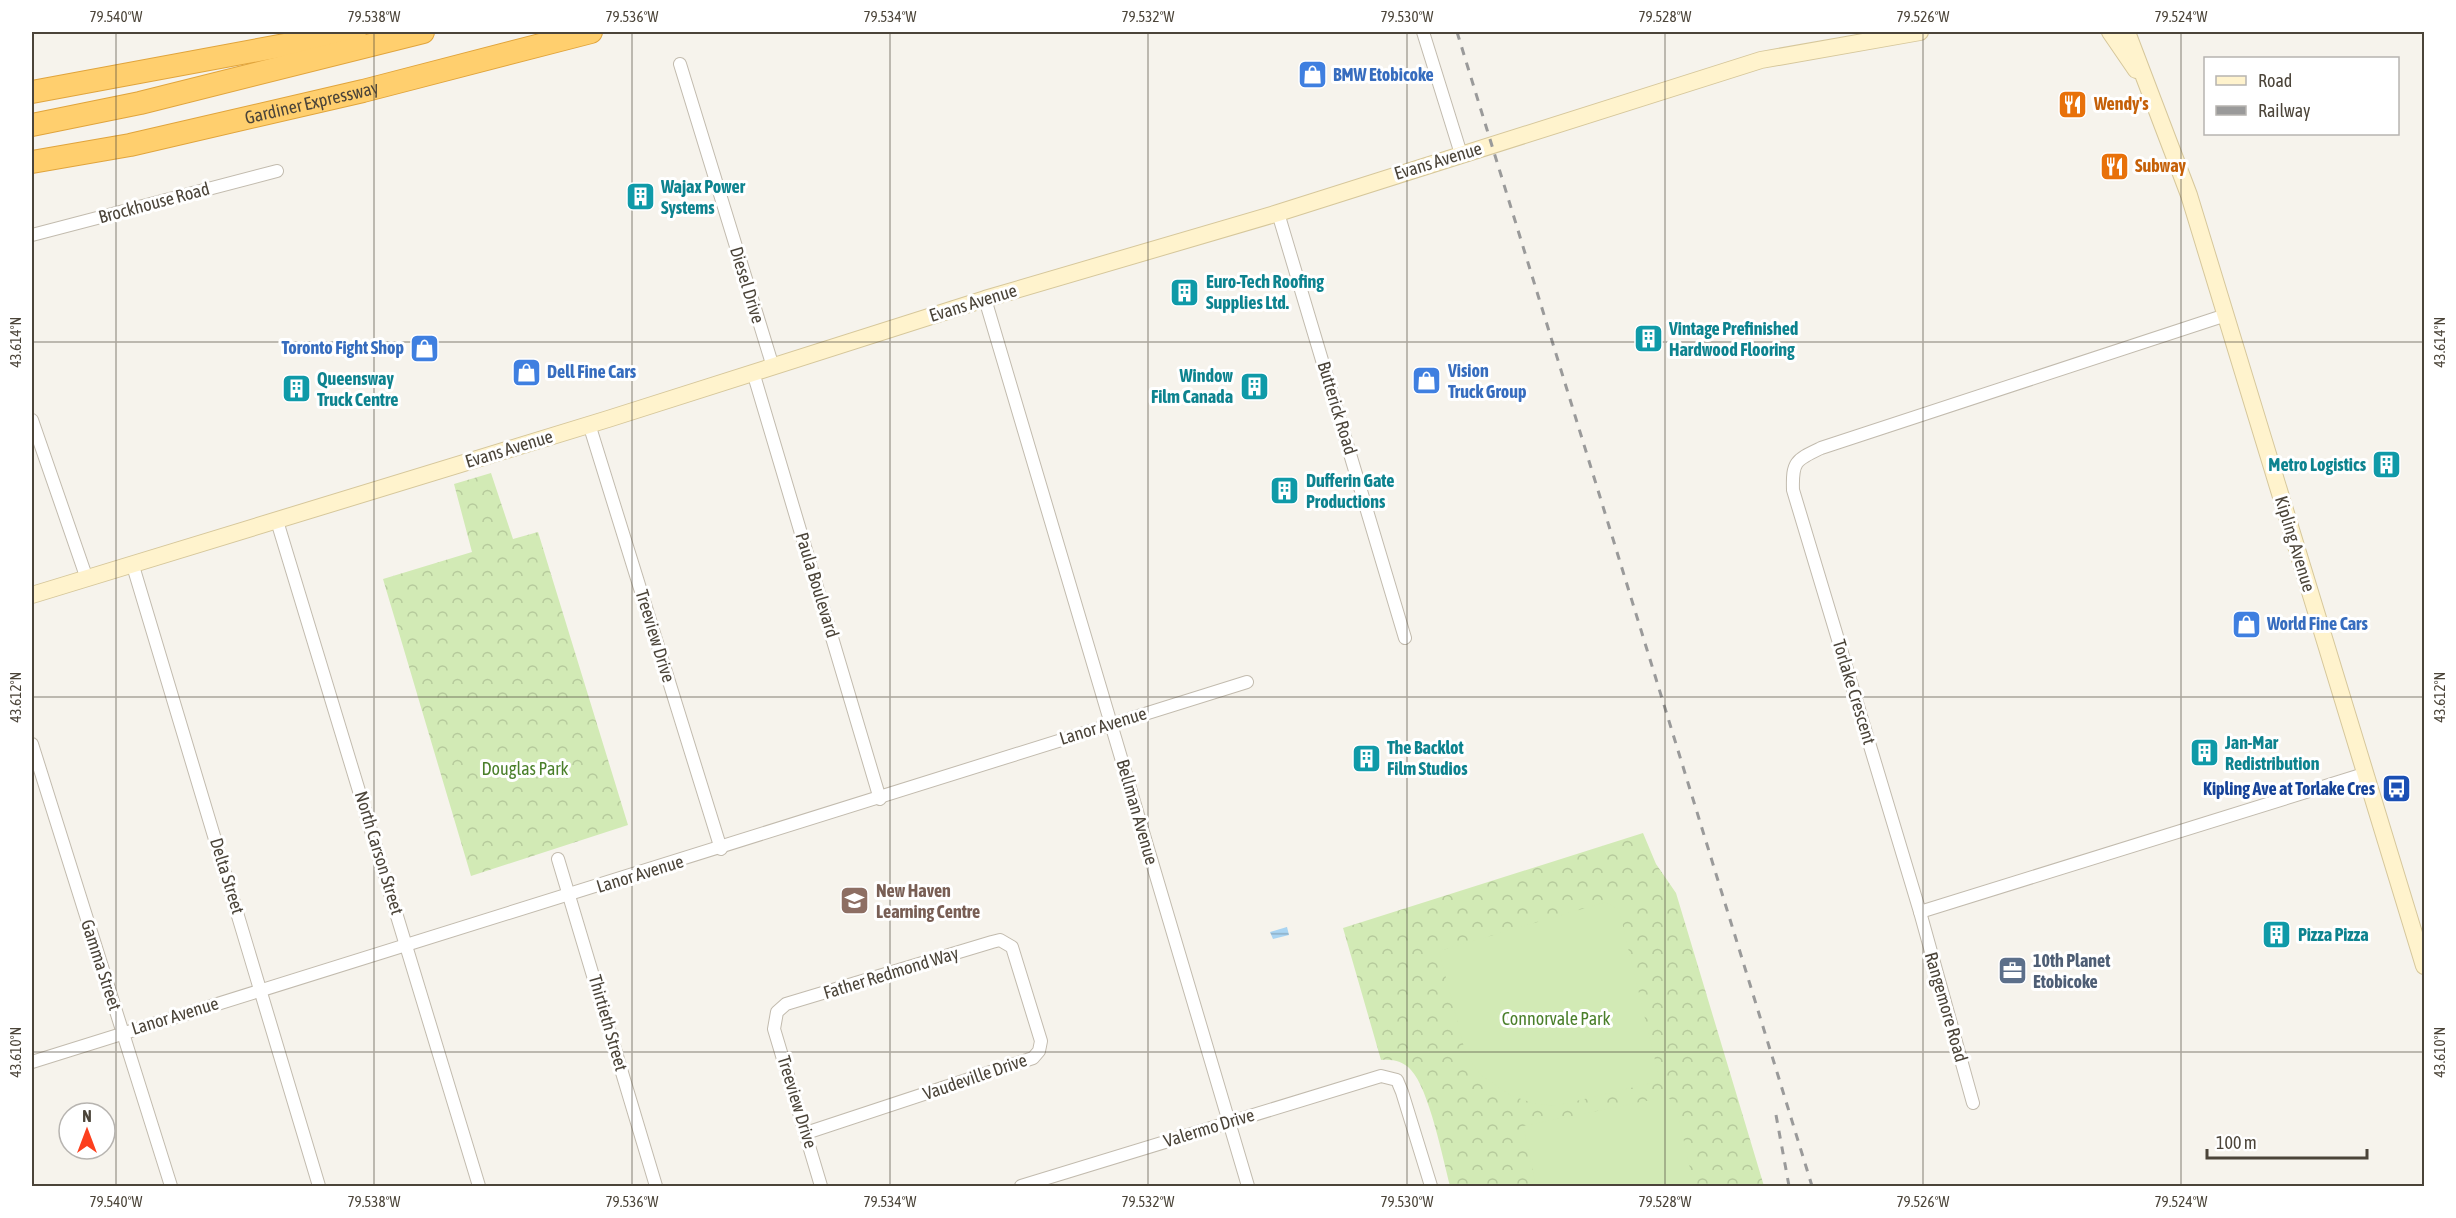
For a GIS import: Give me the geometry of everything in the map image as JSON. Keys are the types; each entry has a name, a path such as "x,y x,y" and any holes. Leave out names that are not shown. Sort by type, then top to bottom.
{"highway":[{"path":"32,92 355,32"},
{"path":"32,125 140,103 423,32"},
{"name":"Gardiner Expressway","path":"32,162 70,157 363,92 591,32"},
{"path":"32,167 70,157"}],"main road":[{"name":"Evans Avenue","path":"32,595 133,566 985,299 1278,213 1761,60 1920,32"},
{"name":"Kipling Avenue","path":"2110,32 2150,91"},
{"name":"Kipling Avenue","path":"2127,32 2136,39 2150,91 2189,195 2424,966"}],"street":[{"path":"1423,32 1461,154"},
{"name":"Diesel Drive","path":"680,64 773,367"},
{"name":"Brockhouse Road","path":"32,235 277,171"},
{"name":"Butterick Road","path":"1278,213 1405,638"},
{"name":"Bellman Avenue","path":"985,299 1248,1186"},
{"name":"Torlake Crescent","path":"1920,912 1793,490 1792,469 1799,459 1821,448 2226,315"},
{"name":"Paula Boulevard","path":"753,372 880,799"},
{"path":"32,420 87,579"},
{"name":"Treeview Drive","path":"589,424 721,849"},
{"name":"North Carson Street","path":"277,521 479,1186"},
{"name":"Delta Street","path":"133,566 319,1186"},
{"name":"Lanor Avenue","path":"32,1062 406,944 721,849 1111,723 1247,682"},
{"name":"Gamma Street","path":"32,744 171,1186"},
{"path":"1920,912 2364,774"},
{"name":"Thirtieth Street","path":"558,859 656,1186"},
{"name":"Rangemore Road","path":"1920,912 1973,1103"},
{"name":"Father Redmond Way","path":"774,1017 786,1004 992,942 1000,940 1012,947"},
{"name":"Vaudeville Drive","path":"806,1133 1033,1058 1040,1051 1041,1041 1012,947"},
{"name":"Treeview Drive","path":"774,1017 774,1029 821,1186"},
{"name":"Valermo Drive","path":"1021,1186 1372,1077 1387,1076 1396,1080 1431,1186"}],"green space":[{"name":"Douglas Park","path":"491,473 513,539 538,532 628,825 471,876 383,579 472,552 454,484"},
{"name":"Connorvale Park","path":"1643,833 1656,864 1676,893 1764,1186 1450,1186 1435,1125 1418,1079 1408,1067 1401,1063 1394,1060 1381,1060 1343,928"},
{"path":"1606,902 1619,910 1660,1081 1555,1106 1532,1103 1510,1095 1481,1075 1466,1055 1439,951"},
{"path":"1666,1097 1675,1102 1694,1186 1536,1186 1523,1126"}],"water":[{"path":"1287,927 1289,935 1273,939 1270,932"}],"railway":[{"path":"1457,32 1812,1186"},
{"path":"1776,1115 1789,1186"}],"place":[{"name":"BMW Etobicoke","path":"1312,75"},
{"name":"Wendy's","path":"2073,104"},
{"name":"Subway","path":"2114,166"},
{"name":"Wajax Power Systems","path":"640,197"},
{"name":"Euro-Tech Roofing Supplies Ltd.","path":"1185,292"},
{"name":"Vintage Prefinished Hardwood Flooring","path":"1648,339"},
{"name":"Toronto Fight Shop","path":"425,348"},
{"name":"Dell Fine Cars","path":"526,372"},
{"name":"Vision Truck Group","path":"1427,381"},
{"name":"Window Film Canada","path":"1254,386"},
{"name":"Queensway Truck Centre","path":"296,389"},
{"name":"Metro Logistics","path":"2387,465"},
{"name":"Dufferin Gate Productions","path":"1285,491"},
{"name":"World Fine Cars","path":"2246,624"},
{"name":"Jan-Mar Redistribution","path":"2204,753"},
{"name":"The Backlot Film Studios","path":"1366,758"},
{"name":"Kipling Ave at Torlake Cres","path":"2396,789"},
{"name":"New Haven Learning Centre","path":"855,901"},
{"name":"Pizza Pizza","path":"2277,935"},
{"name":"10th Planet Etobicoke","path":"2012,971"}]}
